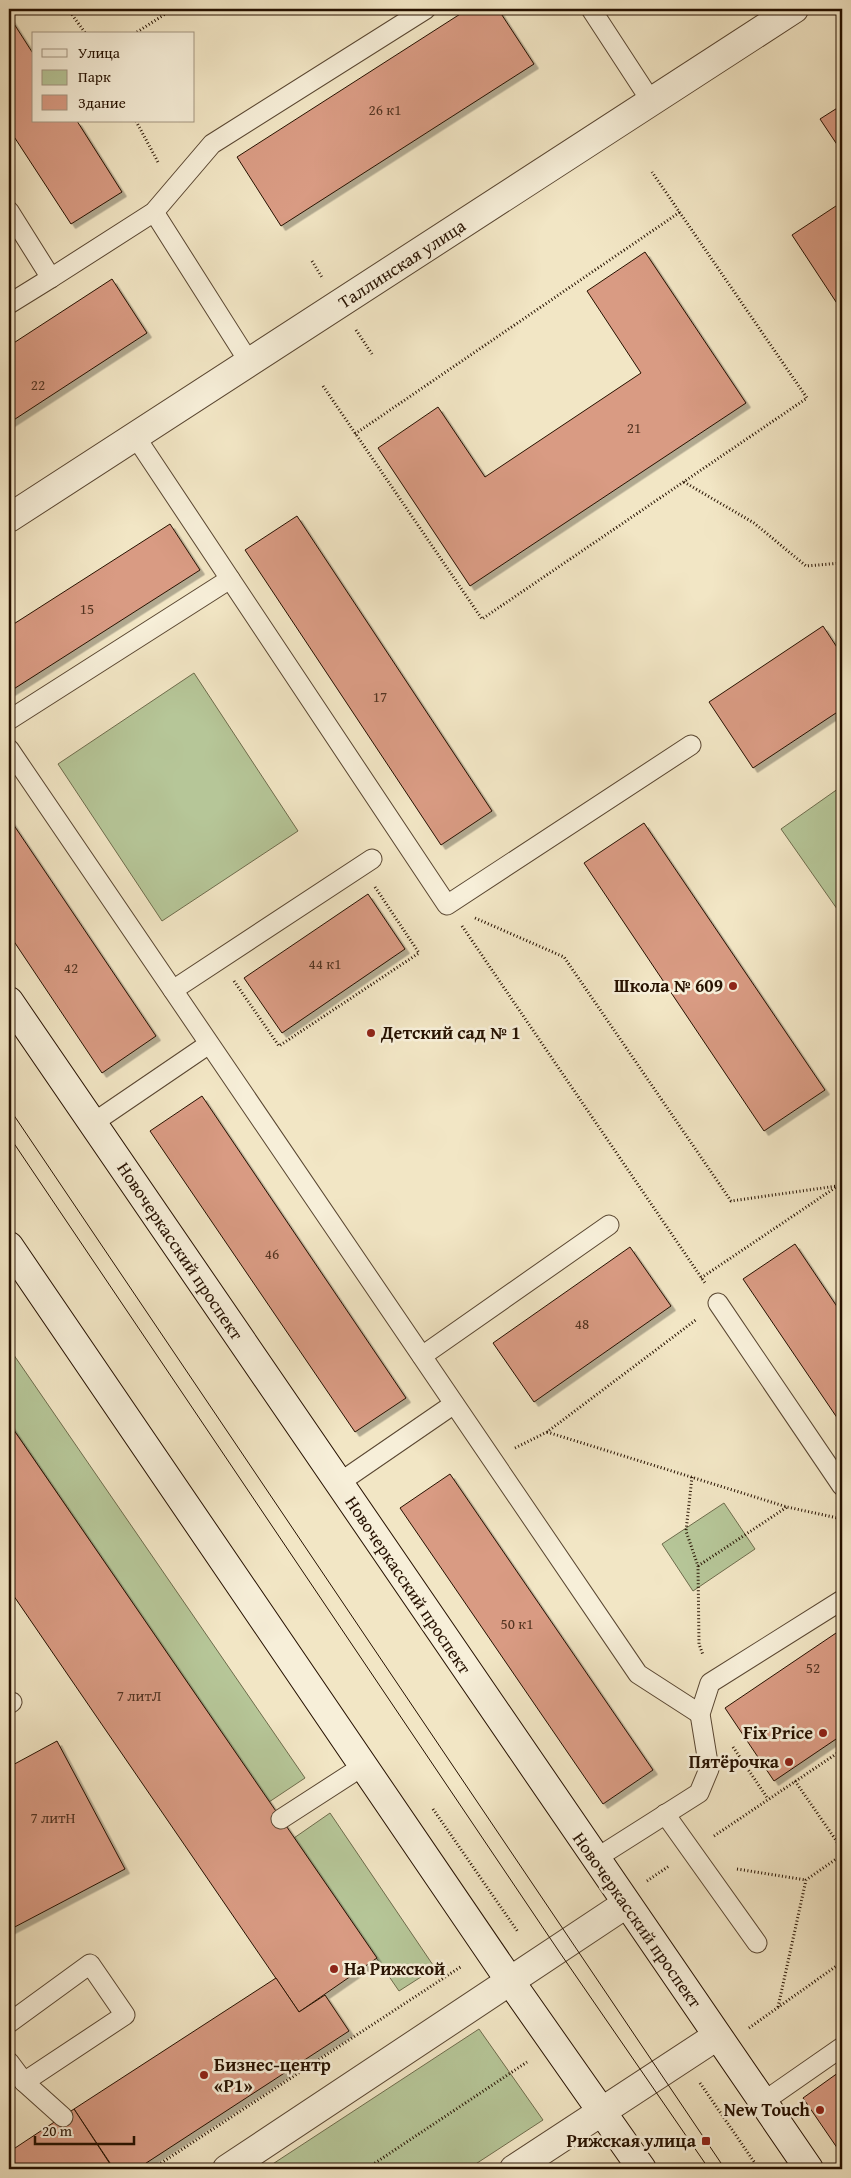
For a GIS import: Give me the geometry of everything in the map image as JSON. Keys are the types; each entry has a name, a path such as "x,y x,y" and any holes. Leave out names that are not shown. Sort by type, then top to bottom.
{"main road":[{"name":"Таллинская улица","path":"9,518 794,9"},
{"name":"Новочеркасский проспект","path":"9,1001 809,2169"},
{"path":"9,1246 510,1982 642,2169"},
{"path":"227,2169 626,1904"},
{"path":"514,2169 717,2036"}],"lane":[{"path":"9,304 154,212 212,144 426,9"},
{"path":"591,9 651,101"},
{"path":"9,211 51,278"},
{"path":"154,212 249,362"},
{"path":"135,436 448,905 691,745"},
{"path":"9,720 230,579"},
{"path":"9,749 638,1674 700,1714"},
{"path":"173,990 367,863"},
{"path":"93,1124 209,1044"},
{"path":"422,1356 609,1225"},
{"path":"718,1303 842,1486"},
{"path":"339,1483 454,1404"},
{"path":"595,1859 699,1793 709,1769 700,1714 710,1682 842,1600"},
{"path":"281,1819 363,1766"},
{"path":"665,1814 757,1943"},
{"path":"9,2023 90,1964 125,2015 24,2082"},
{"path":"763,2102 842,2047"},
{"path":"9,2062 24,2082 63,2117"}],"path":[{"path":"68,9 85,32"},
{"path":"137,32 173,9"},
{"path":"137,122 159,165"},
{"path":"323,386 482,619 807,398 652,172"},
{"path":"355,434 680,212"},
{"path":"312,261 325,281"},
{"path":"354,326 372,354"},
{"path":"684,482 754,523 806,566 842,563"},
{"path":"220,960 279,1046 419,953 367,863"},
{"path":"448,905 564,957 731,1201 837,1186"},
{"path":"448,905 718,1303 547,1432 492,1459"},
{"path":"701,1278 842,1183"},
{"path":"547,1432 788,1507 842,1519"},
{"path":"692,1477 686,1531 698,1566 700,1644 710,1682"},
{"path":"698,1566 788,1507"},
{"path":"700,1714 715,1721 768,1799"},
{"path":"645,1882 695,1857 768,1799 842,1750"},
{"path":"795,1781 842,1849"},
{"path":"429,1803 518,1932"},
{"path":"778,2007 806,1880 842,1855"},
{"path":"695,1857 806,1880"},
{"path":"747,2029 842,1962"},
{"path":"152,2169 464,1964"},
{"path":"366,2169 527,2062"},
{"path":"699,2083 759,2169"}],"green space":[{"path":"194,673 298,831 162,921 58,764"},
{"path":"842,786 842,916 781,829"},
{"path":"9,1348 305,1778 269,1802 9,1423"},
{"path":"724,1503 755,1549 693,1591 662,1544"},
{"path":"330,1813 435,1968 399,1991 294,1838"},
{"path":"479,2029 543,2120 468,2169 265,2169"}],"building":[{"path":"468,9 498,9 534,64 281,226 237,157"},
{"path":"9,16 32,52 32,122 78,122 122,192 71,224 9,129"},
{"path":"842,105 842,152 820,119"},
{"path":"842,202 842,311 792,235"},
{"path":"645,252 746,403 470,586 378,448 438,407 485,477 641,373 587,291"},
{"path":"112,279 147,333 9,423 9,346"},
{"path":"297,516 492,811 441,845 245,550"},
{"path":"170,524 200,570 9,692 9,627"},
{"path":"823,626 842,655 842,709 753,768 709,702"},
{"path":"9,818 156,1036 102,1073 9,934"},
{"path":"644,823 825,1090 764,1131 584,863"},
{"path":"368,894 405,949 282,1033 244,978"},
{"path":"202,1096 406,1398 355,1432 150,1131"},
{"path":"795,1244 842,1314 842,1425 743,1279"},
{"path":"630,1247 671,1306 534,1402 493,1343"},
{"path":"9,1423 377,1958 299,2012 9,1589"},
{"path":"450,1474 653,1770 603,1804 400,1508"},
{"path":"842,1629 842,1735 774,1781 725,1708"},
{"path":"57,1741 125,1869 9,1930 9,1767"},
{"name":"Бизнес-центр «Р1»","path":"276,1978 299,2012 325,1995 349,2031 137,2169 114,2169 74,2109"},
{"path":"842,2070 842,2155 803,2098"},
{"path":"74,2109 112,2167 108,2169 9,2169 9,2152"}],"tram line":[{"path":"9,1108 725,2169"},
{"path":"9,1136 558,1950 709,2169"}],"place":[{"name":"Школа № 609","path":"733,986"},
{"name":"Детский сад № 1","path":"371,1033"},
{"name":"Fix Price","path":"823,1733"},
{"name":"Пятёрочка","path":"789,1762"},
{"name":"На Рижской","path":"334,1969"},
{"name":"Бизнес-центр «Р1»","path":"204,2075"},
{"name":"New Touch","path":"820,2110"},
{"name":"Рижская улица","path":"706,2141"}]}
